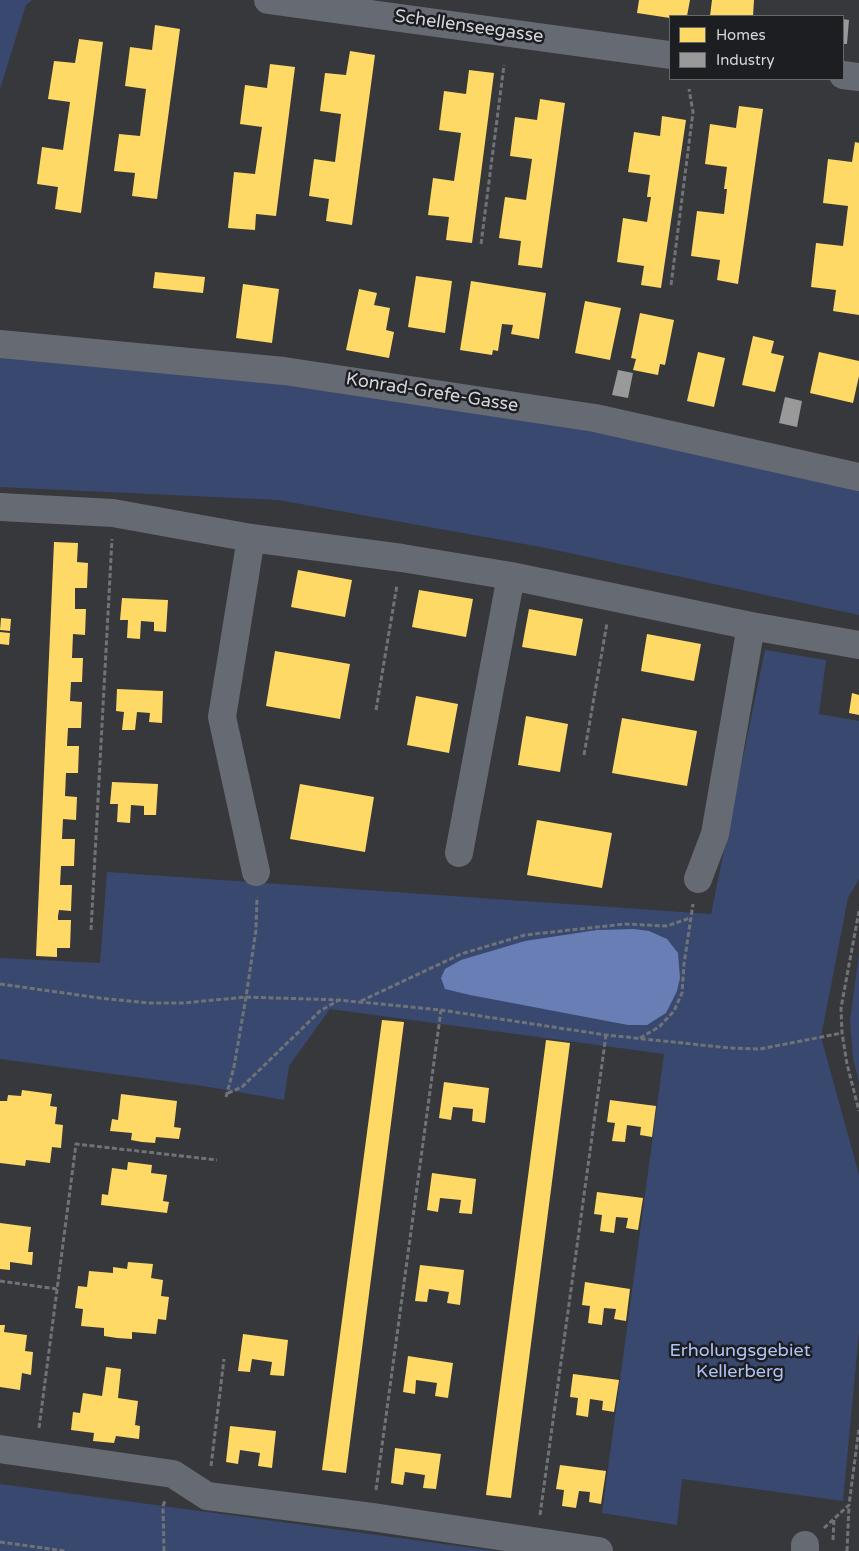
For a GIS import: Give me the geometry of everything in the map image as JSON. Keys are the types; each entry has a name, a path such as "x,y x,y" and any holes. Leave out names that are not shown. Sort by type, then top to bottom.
{"street":[{"name":"Schellenseegasse","path":"268,0 669,55"},
{"path":"844,76 859,77"},
{"name":"Konrad-Grefe-Gasse","path":"0,344 284,371 585,416 859,477"},
{"path":"0,507 113,513 251,538 402,558 511,576 751,626 859,645"},
{"path":"251,538 222,717 256,872"},
{"path":"459,853 511,576"},
{"path":"698,879 715,834 751,626"},
{"path":"0,1448 173,1474 207,1496 372,1517 599,1551"}],"path":[{"path":"481,244 504,65"},
{"path":"671,285 693,112 689,89"},
{"path":"91,930 113,513"},
{"path":"376,710 402,558"},
{"path":"584,755 612,598"},
{"path":"256,872 256,930 234,1067 227,1095 242,1087 320,1011 339,1000"},
{"path":"640,1039 659,1027 674,1011 682,993 690,918 698,879"},
{"path":"859,911 841,1008 842,1033 847,1064 859,1111"},
{"path":"359,1002 461,954 525,935 625,924 667,926 690,918"},
{"path":"0,984 100,998 149,1002 183,1002 246,997 339,1000 442,1010 606,1035 730,1048 760,1049 842,1033"},
{"path":"372,1517 442,1010"},
{"path":"536,1542 606,1035"},
{"path":"36,1454 76,1144 216,1160"},
{"path":"0,1281 57,1288"},
{"path":"207,1496 224,1359"},
{"path":"847,1551 849,1505 859,1428"},
{"path":"164,1551 163,1506 173,1474"},
{"path":"805,1548 849,1505"},
{"path":"833,1543 834,1519"},
{"path":"0,1542 65,1551"}],"green space":[{"path":"0,0 32,0 26,5 0,89"},
{"path":"0,356 150,367 554,421 859,487 859,615 541,547 278,500 0,487"},
{"name":"Erholungsgebiet Kellerberg","path":"765,650 826,660 819,714 859,721 859,879 848,898 821,1037 859,1175 859,1332 843,1501 682,1479 677,1525 602,1513 664,1054 330,1009 289,1066 284,1100 203,1086 0,1059 0,958 100,963 107,872 711,914"},
{"path":"859,954 859,1082 853,1058 850,1021"},
{"path":"0,1484 163,1506 495,1551 0,1551"}],"shaded area":[{"path":"634,929 649,931 667,939 678,953 680,978 677,991 666,1013 647,1025 628,1025 470,995 445,989 441,978 445,969 461,960 525,941 597,930"}],"building: Homes":[{"path":"639,0 690,0 687,15 669,15 669,18 637,13"},
{"path":"712,0 754,0 753,15 710,15"},
{"path":"155,25 180,29 157,199 132,196 135,173 114,171 119,134 140,136 146,89 125,86 130,47 152,50"},
{"path":"79,39 103,42 81,213 55,209 58,187 37,184 42,147 63,150 70,102 48,99 54,61 75,63"},
{"path":"350,51 375,55 352,225 326,221 329,199 309,196 314,159 335,162 341,114 320,111 325,73 346,75"},
{"path":"270,64 295,67 276,216 256,214 255,230 228,228 234,172 255,174 262,127 240,124 245,85 267,88"},
{"path":"469,70 494,73 472,243 446,240 449,217 428,215 433,178 454,181 461,133 439,130 444,91 466,94"},
{"path":"540,99 565,103 542,268 518,265 521,241 499,238 505,197 526,200 532,159 510,156 515,117 537,120"},
{"path":"739,106 763,109 738,284 717,280 720,260 691,256 697,211 724,214 727,189 724,189 727,167 705,164 710,124 736,128"},
{"path":"662,116 686,120 661,288 641,285 644,266 617,262 623,218 647,222 651,197 647,197 650,175 628,172 634,132 660,136"},
{"path":"855,142 859,143 859,315 833,311 836,290 811,287 816,243 843,246 848,206 823,203 828,159 852,162"},
{"path":"155,272 205,277 203,293 153,288"},
{"path":"416,276 452,281 445,333 408,327"},
{"path":"471,281 546,293 539,339 511,334 513,325 502,324 498,351 493,350 492,355 460,350"},
{"path":"243,284 279,289 272,343 236,338"},
{"path":"359,289 377,293 374,305 390,308 386,330 394,332 389,358 346,350"},
{"path":"585,301 621,308 610,360 575,353"},
{"path":"640,313 674,320 665,365 660,364 658,375 633,370 636,359 631,358"},
{"path":"753,336 774,341 771,353 784,356 775,392 742,385"},
{"path":"698,352 725,358 714,407 687,401"},
{"path":"819,352 859,361 859,376 853,403 810,393"},
{"path":"54,542 78,543 77,562 88,563 87,588 75,588 75,609 86,609 85,635 73,634 72,658 83,658 82,682 71,682 70,701 82,702 81,728 68,728 67,746 79,746 78,773 66,773 65,796 77,797 76,820 63,819 62,839 75,839 74,866 61,866 60,885 72,885 71,911 59,910 58,916 58,920 71,920 70,948 57,948 57,957 36,956"},
{"path":"298,570 352,580 345,617 291,607"},
{"path":"419,590 473,599 466,637 412,627"},
{"path":"122,598 168,600 166,632 154,631 154,622 141,621 140,639 127,638 128,620 120,620"},
{"path":"529,609 583,619 576,656 522,647"},
{"path":"1,618 11,619 10,631 0,630"},
{"path":"0,632 10,633 9,645 0,644"},
{"path":"647,634 701,644 694,681 641,671"},
{"path":"275,651 350,664 340,719 266,706"},
{"path":"117,689 163,691 162,723 149,722 150,713 137,712 135,730 122,730 124,712 116,711"},
{"path":"852,693 859,695 859,715 849,713"},
{"path":"416,696 458,704 449,753 407,745"},
{"path":"526,716 568,724 560,772 518,765"},
{"path":"622,718 697,731 687,786 612,773"},
{"path":"112,782 158,784 156,815 144,815 144,806 131,805 130,823 117,822 118,804 110,804"},
{"path":"300,784 374,797 365,852 290,839"},
{"path":"537,820 612,833 602,888 527,875"},
{"path":"382,1020 404,1022 346,1473 322,1470"},
{"path":"546,1040 570,1043 511,1498 486,1495"},
{"path":"444,1082 489,1088 485,1123 472,1121 473,1109 453,1107 451,1120 439,1118"},
{"path":"22,1090 52,1094 50,1106 57,1107 55,1124 63,1125 61,1148 52,1147 50,1163 26,1160 25,1166 0,1163 0,1101 7,1101 8,1095 21,1096"},
{"path":"121,1094 177,1101 174,1127 181,1128 179,1139 156,1137 155,1143 142,1142 131,1140 132,1133 110,1131 112,1119 118,1120"},
{"path":"610,1100 656,1106 652,1137 640,1135 641,1127 627,1125 625,1142 612,1141 615,1123 607,1122"},
{"path":"128,1162 152,1165 151,1173 167,1175 163,1201 169,1202 167,1213 101,1205 102,1194 108,1195 112,1168 127,1170"},
{"path":"432,1173 476,1179 472,1214 459,1213 461,1200 440,1198 438,1212 427,1210"},
{"path":"597,1192 643,1198 638,1230 626,1228 628,1218 616,1217 614,1233 600,1231 602,1215 594,1214"},
{"path":"0,1223 31,1227 28,1252 33,1252 32,1265 10,1262 10,1270 0,1269"},
{"path":"128,1262 153,1264 151,1278 163,1280 161,1296 169,1297 166,1320 158,1319 156,1334 132,1332 132,1339 117,1338 104,1336 104,1328 81,1326 83,1309 75,1308 78,1286 87,1287 89,1271 113,1273 113,1267 127,1269"},
{"path":"420,1265 464,1270 460,1305 447,1303 449,1292 429,1289 427,1302 415,1301"},
{"path":"585,1282 630,1289 626,1321 614,1319 616,1309 604,1308 602,1325 588,1323 590,1306 582,1305"},
{"path":"0,1325 5,1325 4,1332 27,1335 25,1351 33,1352 31,1375 22,1373 20,1390 0,1387"},
{"path":"243,1334 288,1340 284,1376 270,1375 272,1362 252,1359 250,1372 238,1371"},
{"path":"408,1356 453,1363 448,1398 435,1396 437,1383 416,1380 415,1394 403,1392"},
{"path":"106,1367 121,1369 118,1398 138,1401 135,1425 140,1426 139,1439 116,1436 114,1443 93,1441 94,1433 71,1430 73,1412 80,1413 83,1393 102,1396"},
{"path":"573,1374 619,1380 614,1412 602,1410 603,1401 590,1399 588,1417 576,1415 578,1398 570,1397"},
{"path":"230,1426 276,1431 272,1468 258,1466 260,1453 240,1450 238,1464 226,1462"},
{"path":"395,1448 441,1454 436,1489 423,1488 425,1475 405,1472 403,1485 391,1483"},
{"path":"560,1465 606,1471 601,1504 589,1502 590,1492 579,1491 576,1508 562,1506 564,1490 556,1489"}],"building: Industry":[{"path":"844,19 849,20 847,44 844,44"},
{"path":"618,370 633,373 628,398 612,395"},
{"path":"785,397 802,401 797,427 779,423"}]}
